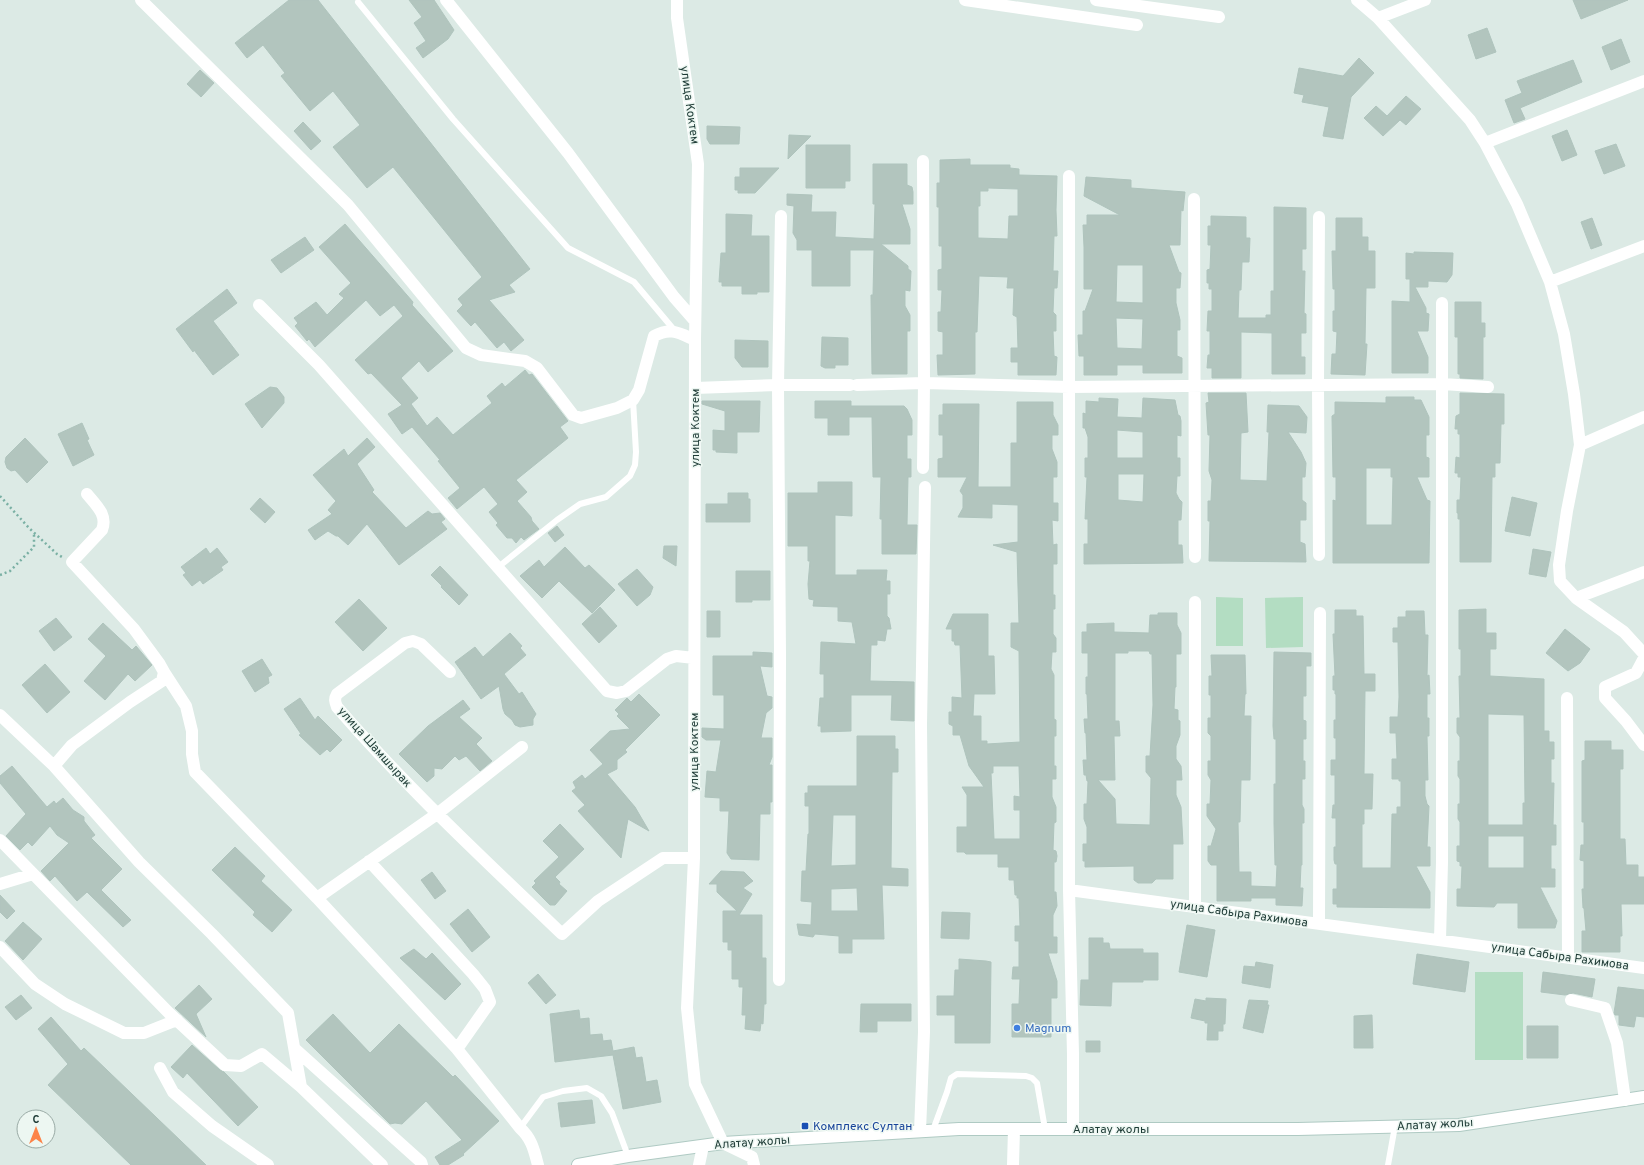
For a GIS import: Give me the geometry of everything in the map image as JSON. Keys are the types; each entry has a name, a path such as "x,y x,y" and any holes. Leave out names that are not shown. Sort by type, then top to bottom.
{"street":[{"path":"446,0 568,153 674,296 695,321"},
{"name":"улица Коктем","path":"677,0 677,18 698,164 695,321 694,858 687,1008 695,1084 724,1143"},
{"path":"965,0 1137,25"},
{"path":"1096,0 1219,17"},
{"path":"1358,0 1378,18 1470,120 1485,143 1517,204 1550,282 1564,334 1574,394 1580,445 1567,511 1559,565 1560,581 1576,598 1624,632 1644,654"},
{"path":"1378,18 1425,0"},
{"path":"145,2 348,205 466,348 481,355 525,361 537,368 573,415 581,418 617,408 633,400 639,390 654,336 663,332 675,332 695,340"},
{"path":"1485,143 1644,81"},
{"path":"922,468 924,383 923,160"},
{"path":"1069,176 1069,890 1073,1054 1072,1129"},
{"path":"1194,199 1194,557"},
{"path":"779,980 780,648 778,386 781,216"},
{"path":"1319,217 1319,556"},
{"path":"1550,282 1644,246"},
{"path":"1440,940 1442,862 1442,303"},
{"path":"259,305 324,370 607,691 617,693 626,691 667,659 676,656 694,658"},
{"path":"695,388 924,383 1069,387 1318,384 1443,384 1488,387"},
{"path":"1580,445 1644,417"},
{"path":"920,1131 924,1032 922,725 925,488"},
{"path":"87,494 104,516 104,525 102,530 72,562 134,629 159,663 186,706 192,731 192,754 195,772 317,898 456,1049 520,1128 527,1134 532,1143 538,1165"},
{"path":"1576,598 1644,572"},
{"path":"1195,602 1195,906"},
{"path":"1319,924 1320,613"},
{"name":"улица Шамшырак","path":"436,814 337,707 335,697 405,642 413,641 421,644 450,672"},
{"path":"1644,658 1636,673 1605,686 1605,698 1626,721 1644,745"},
{"path":"54,766 72,745 130,702 162,681 164,672"},
{"path":"1567,698 1568,957"},
{"path":"0,715 54,766 138,862 212,934 288,1013 301,1086"},
{"path":"317,898 436,814 522,747"},
{"path":"436,814 562,934 598,901 662,858 694,858"},
{"path":"0,840 177,1020 225,1065 242,1066 262,1054 301,1086 382,1165"},
{"path":"369,861 485,989 490,1002 456,1049"},
{"path":"0,884 33,874"},
{"name":"улица Сабыра Рахимова","path":"1069,890 1644,968"},
{"path":"0,947 35,984 65,1004 124,1034 144,1033 177,1020"},
{"path":"1571,1000 1605,1008 1617,1043 1625,1100"},
{"path":"295,1049 421,1162 422,1165"},
{"path":"160,1068 173,1092 212,1126 268,1165"},
{"name":"Алатау жолы","path":"578,1165 603,1163 628,1156 724,1143 933,1130 1298,1129 1459,1124 1644,1097"},
{"path":"1013,1165 1014,1129"},
{"path":"724,1143 752,1157 754,1165"},
{"path":"699,1165 703,1146"}],"lane":[{"path":"358,2 453,119 568,248 634,282 675,332"},
{"path":"497,568 557,520 580,504 606,496 630,476 635,465 636,452 633,400"},
{"path":"933,1130 951,1078 957,1074 1026,1076 1032,1078 1037,1083 1045,1129"},
{"path":"520,1128 543,1097 563,1091 587,1088 601,1096 612,1113 628,1156"},
{"path":"1388,1165 1395,1126"}],"path":[{"path":"0,496 34,533 58,554 72,562"},
{"path":"0,575 10,571 34,547 34,533"}],"green space":[{"path":"1216,597 1243,598 1243,646 1216,646"},
{"path":"1303,597 1303,647 1266,648 1265,598"},
{"path":"1475,972 1523,972 1523,1060 1475,1060"}],"building":[{"path":"289,0 318,0 530,269 509,285 515,292 489,300 524,340 511,351 504,342 497,348 475,322 471,326 457,311 463,305 458,299 482,277 393,167 367,188 333,147 360,125 333,91 310,111 281,76 285,73 263,45 247,58 235,43"},
{"path":"409,0 434,0 454,30 448,39 423,58 416,48 426,41 414,23 422,17"},
{"path":"1573,0 1628,0 1581,19"},
{"path":"1487,28 1496,52 1476,59 1468,35"},
{"path":"1621,39 1630,62 1611,70 1602,47"},
{"path":"1359,58 1374,73 1351,97 1343,139 1323,136 1329,107 1302,102 1304,95 1294,93 1299,68 1343,76"},
{"path":"1573,60 1582,82 1520,108 1525,119 1514,123 1505,100 1522,93 1517,81"},
{"path":"200,70 214,83 201,97 187,84"},
{"path":"1406,96 1421,109 1406,125 1400,120 1383,136 1364,118 1376,106 1387,116"},
{"path":"303,122 321,141 311,150 294,131"},
{"path":"707,126 740,127 739,144 710,144 707,139"},
{"path":"1567,130 1577,155 1562,161 1552,136"},
{"path":"789,135 811,136 788,159"},
{"path":"1616,144 1625,166 1604,174 1595,151"},
{"path":"806,145 850,145 850,181 845,181 845,188 806,188"},
{"path":"970,159 970,165 1010,165 1010,168 1019,169 1019,175 1057,176 1057,236 1054,236 1053,271 1058,271 1057,288 1054,288 1053,312 1056,315 1056,331 1053,331 1054,356 1057,357 1056,375 1018,375 1018,362 1011,362 1011,348 1018,348 1017,317 1013,315 1014,288 1007,288 1008,277 979,276 977,332 975,332 975,374 938,375 937,355 943,355 943,332 938,331 938,312 941,312 942,290 938,290 938,270 942,269 942,246 939,246 939,207 937,207 937,183 940,183 940,160","holes":["988,188 1018,189 1018,216 1009,216 1008,239 978,238 978,206 980,206 980,191 988,191"]},
{"path":"873,164 907,164 907,185 912,187 913,192 913,204 902,204 910,229 910,244 881,244 908,266 908,269 911,271 910,291 905,290 905,306 910,315 910,331 907,331 907,374 872,374 871,295 873,295 874,250 850,250 850,286 812,286 812,250 797,250 797,240 793,233 794,206 787,205 787,194 812,195 811,212 836,212 835,237 874,239 875,204 873,204"},
{"path":"740,168 779,168 755,193 738,193 738,190 735,190 735,177 740,177"},
{"path":"1086,177 1131,180 1131,188 1185,192 1183,211 1181,210 1180,245 1169,245 1179,272 1181,273 1180,288 1176,288 1176,303 1180,320 1180,330 1177,330 1177,356 1182,358 1182,373 1143,373 1143,365 1117,365 1117,375 1084,375 1084,356 1079,356 1078,335 1083,335 1083,311 1085,311 1093,289 1084,289 1083,225 1087,225 1087,215 1120,215 1084,196","holes":["1117,265 1143,265 1143,303 1116,302","1116,318 1143,319 1142,349 1117,348"]},
{"path":"1274,207 1306,208 1306,249 1302,249 1302,271 1305,271 1304,313 1306,314 1306,333 1301,333 1301,357 1305,357 1305,374 1272,374 1272,333 1241,332 1241,378 1212,378 1212,368 1207,368 1208,355 1210,355 1210,331 1207,331 1208,311 1212,311 1212,289 1209,289 1209,283 1207,283 1207,270 1210,269 1211,245 1208,245 1208,226 1211,226 1211,216 1246,217 1246,238 1250,238 1249,262 1242,262 1238,318 1266,318 1266,315 1271,315 1271,291 1274,291"},
{"path":"726,214 752,215 751,236 769,236 769,292 742,294 742,286 722,286 722,282 719,282 721,253 726,253"},
{"path":"1336,218 1362,218 1362,237 1368,237 1368,251 1375,251 1375,288 1366,288 1365,344 1367,344 1365,375 1331,374 1332,354 1336,354 1337,332 1333,331 1335,289 1333,289 1332,251 1336,251"},
{"path":"1592,218 1602,245 1591,249 1581,222"},
{"path":"345,224 413,302 412,305 453,351 428,372 419,361 401,378 418,398 411,404 427,426 437,417 453,435 492,403 487,396 502,383 505,387 525,370 529,375 532,374 568,421 560,427 568,438 516,480 527,492 517,501 539,529 524,540 521,537 516,543 512,538 507,538 496,525 498,523 489,512 498,504 484,487 457,509 448,498 460,488 438,461 440,460 412,427 402,434 388,414 402,405 371,373 368,374 355,360 403,316 394,305 380,316 366,300 315,347 309,339 307,341 295,326 298,323 294,318 316,302 327,315 344,298 339,294 351,283 319,247"},
{"path":"305,237 314,250 281,273 271,260"},
{"path":"1414,252 1453,253 1452,275 1447,282 1428,281 1428,287 1415,287 1426,308 1426,313 1429,314 1428,331 1417,331 1428,357 1428,373 1392,373 1392,301 1410,302 1410,279 1406,279 1406,253 1414,254"},
{"path":"227,289 237,303 213,321 239,355 213,375 176,329"},
{"path":"1455,302 1481,302 1481,323 1485,323 1485,337 1483,337 1483,379 1460,378 1460,374 1458,374 1458,337 1455,337"},
{"path":"822,337 848,338 848,365 835,365 835,368 825,368 821,366"},
{"path":"735,340 768,341 768,367 742,367 735,358"},
{"path":"270,387 277,388 284,397 284,403 262,428 245,404"},
{"path":"1208,393 1246,393 1248,432 1241,433 1240,480 1267,481 1269,432 1267,432 1268,405 1299,406 1307,417 1306,433 1288,432 1306,463 1305,477 1302,477 1302,500 1306,503 1306,520 1300,520 1300,542 1305,544 1306,562 1209,561 1210,521 1208,521 1208,501 1211,501 1212,480 1209,471 1210,435 1208,435 1206,403 1209,402"},
{"path":"1460,393 1504,394 1504,424 1501,424 1500,463 1495,463 1495,477 1492,477 1491,562 1460,562 1460,519 1458,519 1457,513 1457,500 1460,500 1461,477 1458,477 1458,473 1455,473 1456,457 1460,458 1460,434 1458,434 1458,429 1455,429 1456,416 1460,414"},
{"path":"1386,397 1414,397 1414,400 1421,400 1429,417 1429,435 1426,435 1426,457 1429,458 1429,477 1417,477 1427,500 1430,501 1429,563 1333,563 1333,500 1336,501 1336,477 1333,477 1332,416 1335,414 1335,402 1386,403","holes":["1366,468 1391,468 1391,477 1393,477 1392,525 1366,525"]},
{"path":"1099,398 1118,399 1117,417 1142,418 1143,398 1175,400 1178,415 1180,416 1181,421 1181,436 1177,435 1177,458 1180,458 1180,476 1177,476 1176,493 1182,502 1181,520 1178,520 1178,545 1182,545 1183,563 1084,564 1084,544 1088,544 1088,519 1085,519 1087,477 1085,477 1085,458 1088,458 1088,437 1085,428 1083,428 1083,413 1086,414 1086,401 1099,402","holes":["1117,430 1143,432 1143,458 1117,458","1118,474 1144,474 1143,502 1118,500"]},
{"path":"702,401 760,401 759,432 737,432 737,453 716,452 716,450 713,450 713,430 725,431 725,411 702,404"},
{"path":"815,401 851,401 851,406 904,406 907,409 912,420 912,435 907,435 907,459 911,459 911,477 908,477 907,525 917,525 916,554 882,554 882,519 880,519 881,477 873,477 872,417 849,417 849,435 828,435 828,418 815,418"},
{"path":"1017,402 1053,402 1053,415 1058,425 1058,435 1052,435 1052,449 1057,462 1057,477 1053,477 1053,503 1058,503 1058,521 1052,520 1053,545 1057,544 1057,564 1053,564 1053,595 1055,595 1055,609 1053,609 1053,634 1056,638 1056,652 1052,652 1051,669 1054,675 1054,719 1056,720 1056,736 1054,736 1054,766 1056,766 1056,779 1052,779 1052,797 1056,807 1053,850 1056,851 1057,856 1056,862 1054,862 1054,892 1056,892 1057,906 1053,915 1053,937 1057,937 1057,953 1048,953 1057,981 1057,998 1051,998 1051,1037 1012,1037 1012,1004 1019,1004 1020,979 1012,979 1013,967 1019,967 1019,941 1015,941 1015,926 1020,926 1019,898 1015,895 1014,880 1009,880 1009,867 998,867 998,854 966,854 964,852 957,852 957,827 967,827 967,795 962,787 984,787 969,766 960,735 953,735 953,726 949,724 949,712 952,712 952,697 962,698 960,645 955,645 954,641 952,641 952,629 946,629 953,614 988,614 988,656 994,656 995,694 974,694 973,716 981,716 981,741 987,741 987,744 1020,742 1019,651 1011,647 1011,623 1019,623 1017,552 993,545 1018,542 1018,505 992,504 992,518 958,517 963,508 963,495 960,491 967,477 938,477 938,459 943,458 943,435 939,435 939,415 943,415 943,404 979,404 978,487 1011,487 1011,443 1017,443","holes":["993,766 1019,766 1020,797 1014,796 1014,810 1020,810 1020,839 994,839 991,773 993,773"]},
{"path":"82,423 89,439 87,440 94,455 73,466 58,434"},
{"path":"25,438 48,462 27,483 15,470 11,471 7,468 5,462 6,457"},
{"path":"367,438 375,447 357,464 374,490 372,492 406,528 428,511 432,514 440,513 445,519 441,522 447,529 399,565 367,524 348,545 338,536 328,531 315,540 308,530 332,514 328,510 336,501 313,475 344,449 348,456"},
{"path":"818,482 852,482 852,516 835,515 835,575 857,575 857,570 887,570 886,581 890,581 890,594 887,594 887,616 889,618 891,629 887,629 885,641 877,640 877,645 871,645 870,681 914,682 914,721 891,720 892,695 851,695 851,731 821,732 821,726 818,726 820,698 824,698 824,674 820,674 821,642 856,644 852,622 838,621 838,607 813,606 814,600 809,599 808,584 810,561 808,561 808,546 788,546 788,493 818,493"},
{"path":"728,493 748,493 748,499 750,499 750,522 706,522 706,504 728,504"},
{"path":"1512,497 1537,503 1530,536 1505,531"},
{"path":"260,498 275,512 265,523 250,509"},
{"path":"557,526 564,535 555,542 548,533"},
{"path":"664,546 677,546 676,566 663,558"},
{"path":"565,547 585,568 589,565 615,590 592,613 559,581 542,598 520,576 539,560 544,567"},
{"path":"206,548 210,554 217,548 228,562 221,567 223,570 203,584 200,580 192,586 183,575 186,573 181,567"},
{"path":"1533,549 1551,552 1546,577 1529,574"},
{"path":"440,566 468,595 459,605 431,575"},
{"path":"637,569 653,587 650,595 637,606 618,584"},
{"path":"736,571 770,571 770,600 736,602"},
{"path":"359,599 387,628 363,651 335,622"},
{"path":"600,607 617,626 599,643 582,624"},
{"path":"1486,609 1486,633 1496,633 1496,649 1490,649 1490,676 1544,679 1544,731 1549,731 1549,742 1554,742 1554,759 1551,759 1551,783 1554,783 1553,825 1556,825 1556,845 1551,845 1551,869 1555,869 1555,887 1540,887 1557,921 1555,928 1518,928 1518,903 1497,903 1494,907 1457,906 1457,889 1461,889 1462,866 1460,866 1460,862 1457,861 1457,846 1460,846 1458,804 1460,804 1460,779 1458,776 1458,761 1460,761 1460,737 1457,733 1457,718 1460,718 1459,676 1461,676 1459,610","holes":["1488,714 1524,715 1525,803 1523,803 1523,825 1488,825","1488,836 1524,836 1524,868 1488,868"]},
{"path":"1335,610 1356,610 1356,616 1363,616 1364,674 1375,674 1375,691 1365,691 1364,774 1373,774 1372,809 1364,809 1364,824 1362,824 1362,868 1391,868 1392,814 1397,814 1397,807 1401,807 1401,781 1399,781 1399,779 1392,779 1392,759 1397,759 1396,733 1390,733 1390,717 1398,717 1399,697 1398,642 1393,642 1393,628 1398,628 1398,617 1406,617 1406,611 1424,611 1425,635 1428,635 1427,676 1429,675 1430,694 1427,694 1429,736 1427,736 1428,780 1425,780 1425,796 1429,806 1427,847 1430,847 1430,866 1416,866 1430,892 1430,908 1337,907 1337,904 1333,904 1333,889 1337,889 1337,864 1335,864 1334,860 1334,847 1336,847 1336,818 1332,818 1333,805 1335,805 1335,775 1331,775 1331,760 1336,760 1334,720 1336,720 1336,694 1335,690 1333,690 1333,676 1335,676 1333,634 1335,634"},
{"path":"707,611 720,611 720,637 707,637"},
{"path":"1158,613 1177,613 1177,625 1181,633 1181,654 1176,654 1174,709 1178,710 1178,720 1180,721 1180,735 1176,746 1176,759 1181,766 1182,780 1176,780 1176,795 1181,807 1183,844 1173,844 1173,879 1156,879 1152,883 1138,883 1134,880 1134,866 1085,867 1085,861 1083,861 1083,844 1087,844 1087,827 1084,819 1084,804 1087,804 1088,781 1086,775 1084,775 1083,760 1087,760 1084,719 1088,719 1086,677 1088,677 1088,653 1082,653 1082,632 1087,632 1087,624 1114,623 1114,632 1149,633 1150,615 1158,615","holes":["1128,651 1149,651 1150,654 1152,654 1153,705 1150,756 1146,756 1146,772 1151,778 1150,825 1116,824 1115,799 1098,780 1115,780 1114,736 1120,736 1119,721 1115,721 1115,653 1128,653"]},
{"path":"56,618 72,637 54,651 39,631"},
{"path":"103,623 132,650 136,646 152,665 135,681 128,674 105,700 84,681 106,656 88,639"},
{"path":"1565,629 1590,649 1580,663 1568,671 1546,653"},
{"path":"510,633 522,646 520,648 526,655 504,674 519,694 522,692 536,714 533,719 533,725 520,727 515,725 505,714 499,686 481,699 455,662 475,647 483,657"},
{"path":"753,652 772,653 772,667 760,666 767,696 772,697 772,708 766,713 761,738 772,738 772,757 769,765 772,765 772,802 770,802 770,814 760,814 759,860 731,859 727,853 729,811 720,811 720,798 705,797 707,771 716,772 721,740 706,740 702,737 702,728 724,729 724,695 713,695 713,656 753,656"},
{"path":"1274,652 1311,653 1311,666 1306,666 1306,696 1303,696 1303,720 1306,721 1306,739 1303,739 1305,779 1302,779 1304,823 1302,823 1302,865 1300,888 1303,888 1302,906 1276,905 1276,898 1251,898 1251,901 1217,901 1217,865 1211,865 1208,861 1208,846 1211,846 1216,829 1207,816 1207,804 1210,804 1211,780 1208,775 1208,761 1211,761 1211,736 1208,733 1208,718 1211,718 1209,676 1212,676 1211,655 1245,655 1246,694 1244,716 1251,716 1250,780 1241,780 1240,822 1238,822 1239,872 1251,872 1251,886 1276,887 1277,865 1275,865 1274,784 1276,784 1276,739 1274,739 1273,726"},
{"path":"262,659 272,675 268,677 269,683 255,692 242,671"},
{"path":"45,664 70,692 47,713 22,685"},
{"path":"639,694 660,715 625,750 627,752 617,760 617,769 607,774 635,807 649,831 628,819 621,858 578,811 585,805 572,791 576,788 573,782 582,775 585,779 603,764 590,750 610,731 630,729 617,716 619,714 615,710 627,698 631,702"},
{"path":"300,698 315,720 318,716 342,740 330,752 327,749 320,755 299,735 301,734 284,709"},
{"path":"463,700 470,709 459,717 482,738 476,744 492,761 480,771 466,756 459,760 455,756 442,769 434,768 434,776 427,782 399,754 428,726"},
{"path":"857,736 895,736 895,749 898,749 898,772 892,772 891,868 908,869 908,886 882,885 884,939 852,939 852,953 839,953 839,936 815,934 813,937 799,935 797,924 811,925 812,902 801,901 802,871 806,871 809,834 809,806 805,806 805,793 808,793 808,786 857,786","holes":["833,815 856,815 856,865 831,866","857,888 858,911 831,911 831,889"]},
{"path":"1585,741 1611,741 1611,750 1623,750 1623,769 1620,769 1620,839 1625,839 1626,865 1638,865 1638,877 1644,877 1644,904 1621,904 1622,936 1620,936 1620,952 1582,952 1582,931 1586,931 1582,889 1584,889 1584,861 1580,860 1581,845 1584,845 1584,822 1582,822 1582,761 1585,760"},
{"path":"12,766 47,807 54,801 56,804 63,798 73,810 84,817 84,821 95,835 91,838 122,869 101,890 131,920 123,927 87,892 77,901 55,876 50,881 41,871 69,843 57,835 50,826 32,846 28,842 20,850 6,836 26,814 0,783 0,776"},
{"path":"560,824 584,849 555,877 560,882 559,884 567,891 555,905 550,905 532,887 536,883 534,881 559,857 543,841"},
{"path":"235,847 265,876 261,881 292,910 272,932 253,915 255,912 212,870"},
{"path":"721,871 744,872 753,881 743,888 752,894 739,915 762,915 762,958 766,958 766,1004 764,1004 763,1024 761,1023 760,1031 745,1029 746,1015 742,1015 743,987 739,987 739,979 732,979 732,950 728,950 728,942 723,942 723,911 737,911 717,892 717,884 709,884"},
{"path":"432,872 446,891 435,899 421,880"},
{"path":"0,895 15,911 7,919 0,912"},
{"path":"468,909 490,937 472,952 450,924"},
{"path":"942,912 970,913 969,939 941,938"},
{"path":"23,922 42,939 23,960 5,941"},
{"path":"1187,925 1215,930 1207,977 1179,972"},
{"path":"1089,938 1103,938 1103,943 1109,943 1110,949 1143,949 1143,953 1158,953 1158,980 1143,980 1143,982 1112,982 1111,1006 1080,1005 1081,980 1089,980"},
{"path":"414,949 426,959 432,953 461,984 445,1000 400,958"},
{"path":"1417,954 1469,962 1465,992 1413,984"},
{"path":"959,959 991,962 990,1043 955,1043 955,1015 937,1015 937,996 954,996 955,970 959,970"},
{"path":"1256,962 1273,965 1270,988 1242,983 1244,966 1255,967"},
{"path":"1543,972 1595,979 1592,997 1573,993 1565,995 1541,992"},
{"path":"538,974 556,995 546,1004 528,983"},
{"path":"199,985 212,999 196,1014 206,1037 175,1008"},
{"path":"1618,987 1644,990 1644,1017 1636,1016 1634,1027 1619,1025 1619,1015 1615,1015 1614,1013"},
{"path":"21,995 32,1008 16,1020 5,1007"},
{"path":"1206,998 1226,999 1225,1024 1223,1024 1223,1031 1218,1031 1218,1040 1207,1040 1208,1023 1191,1018 1195,999 1206,1001"},
{"path":"1249,1000 1268,1001 1267,1005 1269,1005 1263,1033 1243,1028"},
{"path":"861,1004 911,1004 911,1021 877,1021 877,1032 860,1032"},
{"path":"579,1010 580,1019 589,1018 590,1035 602,1034 603,1041 611,1040 613,1051 634,1047 636,1058 642,1057 646,1082 657,1080 661,1102 623,1109 613,1055 555,1062 550,1014"},
{"path":"333,1014 370,1053 399,1024 453,1077 455,1075 499,1121 463,1154 464,1155 448,1165 440,1165 435,1157 462,1140 426,1101 402,1124 390,1124 306,1040"},
{"path":"1372,1015 1373,1048 1354,1048 1354,1016"},
{"path":"51,1017 81,1051 84,1048 206,1165 131,1165 48,1085 68,1064 38,1029"},
{"path":"1527,1026 1558,1026 1558,1058 1527,1058"},
{"path":"1086,1041 1100,1041 1100,1052 1086,1052"},
{"path":"192,1045 224,1072 258,1107 238,1126 187,1073 183,1078 171,1067"},
{"path":"592,1100 595,1123 561,1127 558,1103"}],"place":[{"name":"Magnum","path":"1017,1028"},
{"name":"Комплекс Султан","path":"805,1126"}]}
